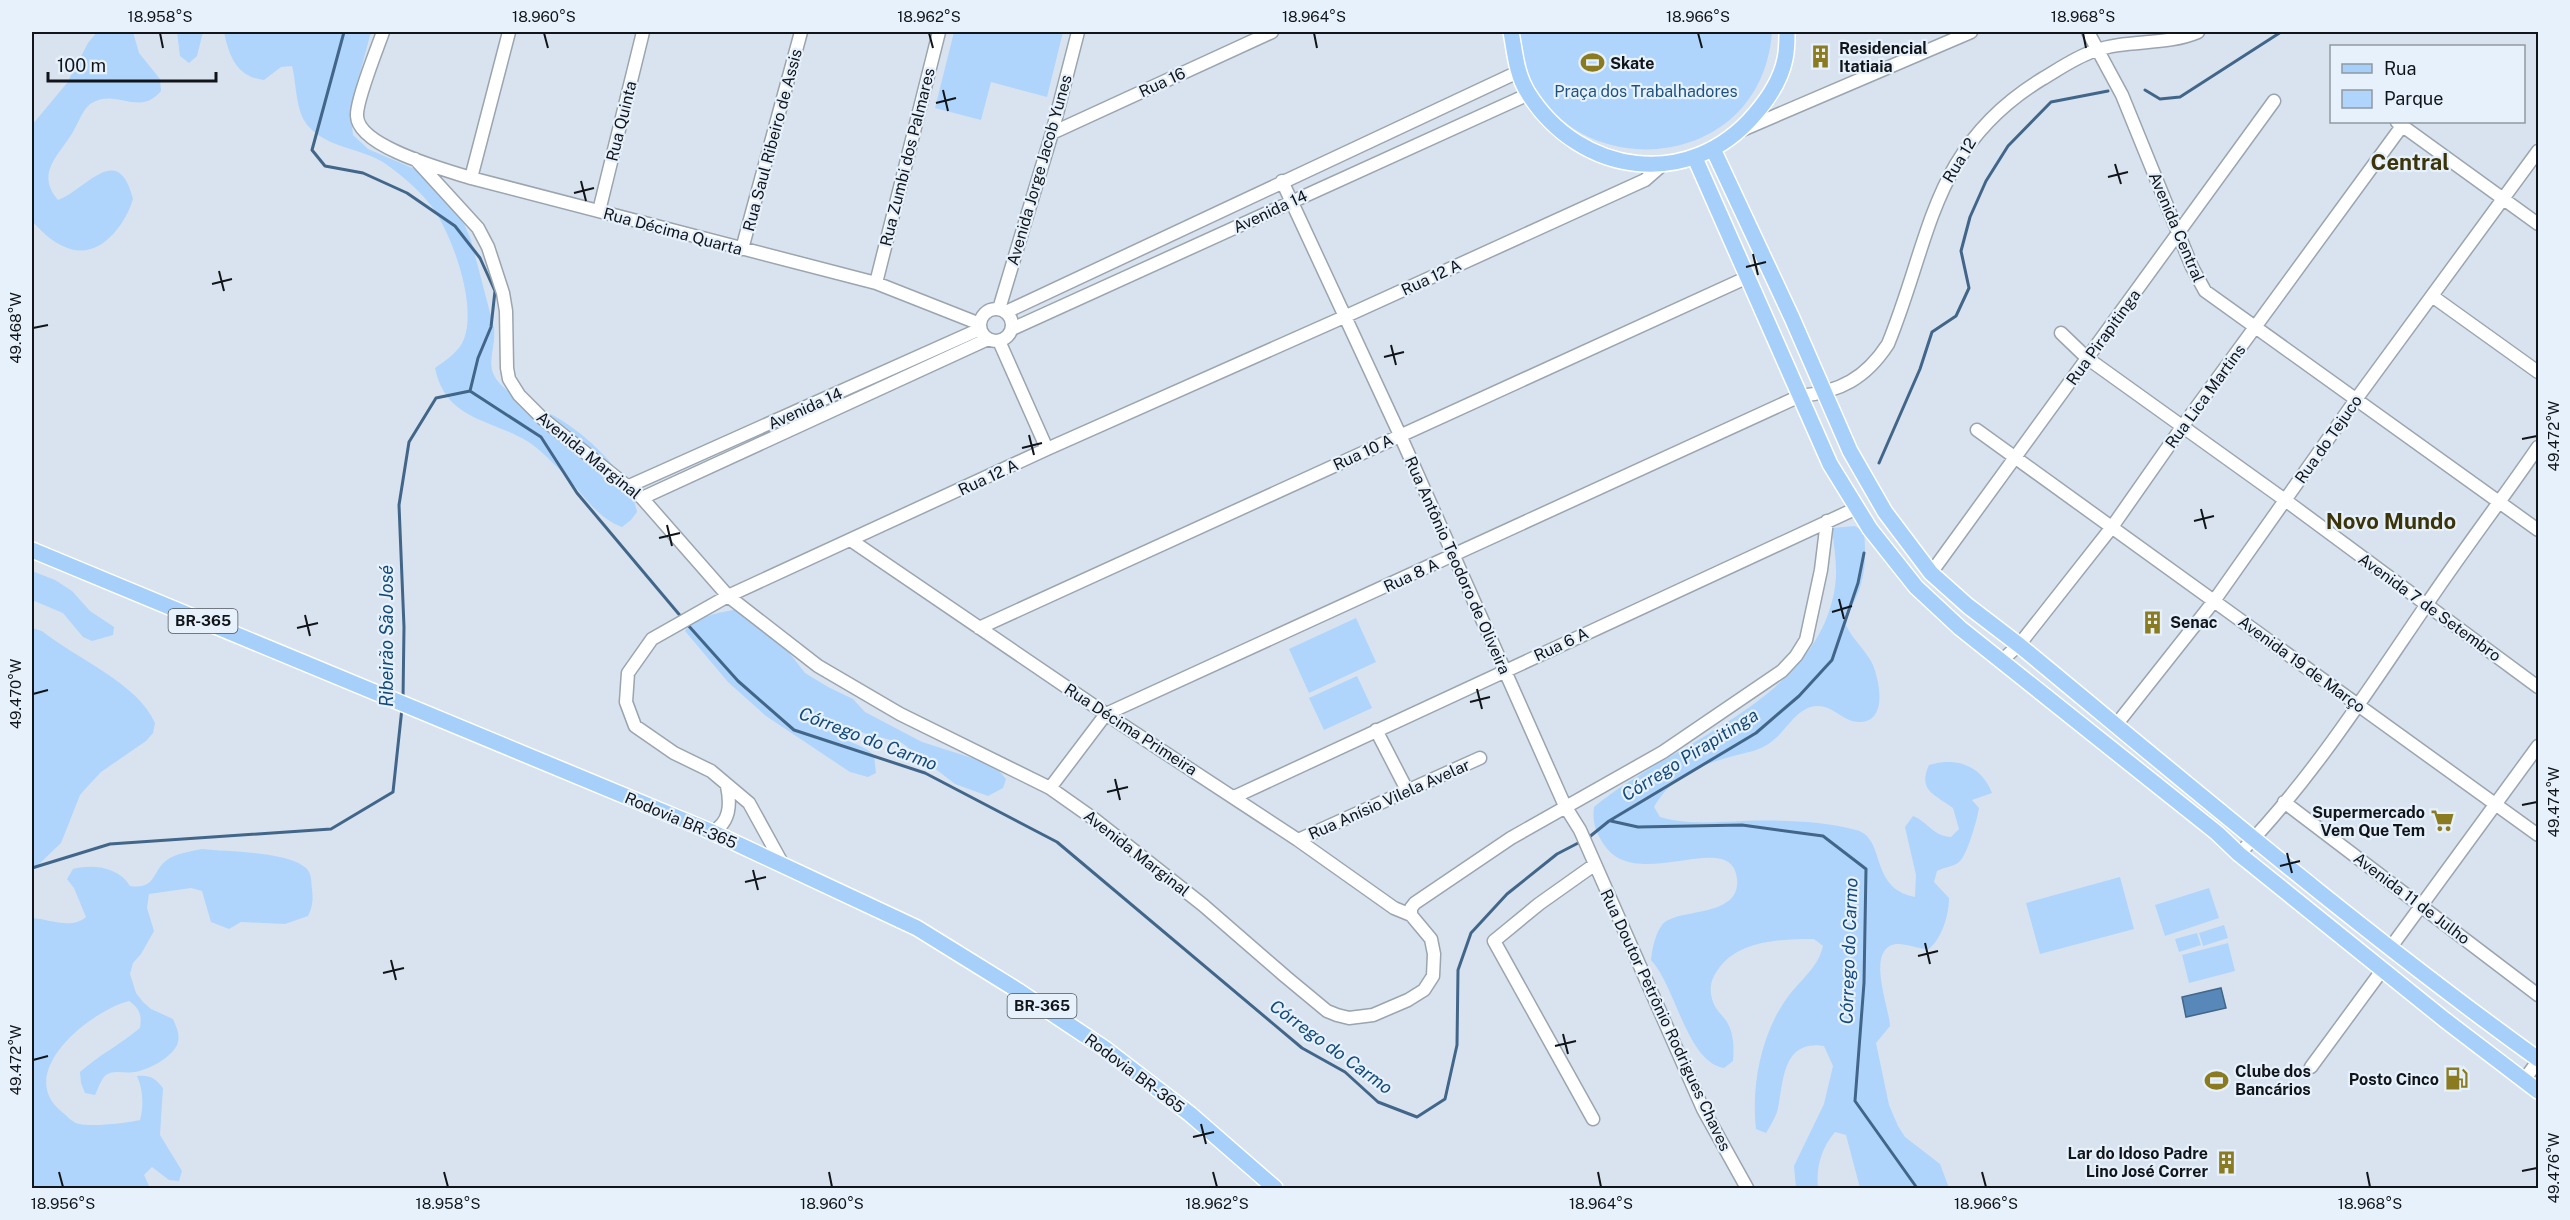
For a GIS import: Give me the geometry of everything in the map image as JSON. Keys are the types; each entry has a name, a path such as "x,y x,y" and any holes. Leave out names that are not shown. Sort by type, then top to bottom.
{"main road":[{"path":"1511,32 1518,72 1528,94 1554,126 1588,150 1623,162 1661,166 1695,158 1742,130 1769,98 1785,60 1787,32"},
{"path":"1713,149 1792,318 1850,452 1885,512 1931,573 1968,606 2255,838 2460,1002 2538,1060"},
{"path":"1695,158 1830,464 1870,529 1916,587 1959,628 2217,833 2239,854 2445,1020 2538,1091"},
{"name":"Rodovia BR-365","path":"32,550 374,694 712,832 917,928 1017,990 1104,1048 1182,1107 1275,1188"},
{"path":"2445,1020 2460,1002"}],"street":[{"name":"Rua Décima Quarta","path":"383,32 357,111 358,125 370,138 415,159 471,178 876,283 986,329"},
{"path":"471,178 509,32"},
{"name":"Rua Quinta","path":"599,211 643,32"},
{"name":"Rua Saul Ribeiro de Assis","path":"742,249 801,32"},
{"name":"Rua Zumbi dos Palmares","path":"876,283 939,32"},
{"name":"Avenida Jorge Jacob Yunes","path":"1003,310 1078,32"},
{"name":"Rua 16","path":"1052,133 1272,32"},
{"path":"1742,130 1971,32"},
{"name":"Avenida Central","path":"2088,32 2120,91 2178,234 2205,291 2538,530"},
{"name":"Rua 12","path":"1800,396 1849,384 1877,361 1888,344 1938,195 1976,132 1993,115 2028,88 2096,50 2173,39 2198,32"},
{"name":"Avenida 14","path":"642,498 986,329 1003,310 1518,72"},
{"name":"Avenida 14","path":"630,486 986,329 1008,336 1012,329 1528,94"},
{"name":"Rua Pirapitinga","path":"1931,573 2274,101"},
{"path":"2399,124 2538,224"},
{"name":"Rua Lica Martins","path":"2001,661 2019,645 2112,527 2399,124"},
{"name":"Rua do Tejuco","path":"2116,725 2214,600 2357,398 2538,151"},
{"name":"Avenida Marginal","path":"415,159 478,228 488,247 504,302 509,379 519,395 543,419 630,486 728,596 818,666 900,714 1050,788 1094,819 1194,898 1327,1011 1337,1016 1349,1018 1373,1015 1408,1000 1424,990 1433,976 1434,954 1431,939 1411,915"},
{"name":"Rua 12 A","path":"782,863 749,803 711,771 675,753 635,726 626,702 626,687 632,666 652,639 728,596 852,541 1047,449 1645,180 1661,166"},
{"name":"Rua Antônio Teodoro de Oliveira","path":"1281,181 1400,435 1565,806 1580,830 1587,851"},
{"name":"Rua 10 A","path":"979,628 1748,277"},
{"path":"2432,296 2538,372"},
{"path":"1003,310 1011,320 1012,329"},
{"path":"986,329 1047,449"},
{"name":"Avenida 7 de Setembro","path":"2061,333 2087,358 2285,500 2538,687"},
{"name":"Rua 8 A","path":"1050,788 1106,714 1800,396"},
{"name":"Avenida 19 de Março","path":"1977,430 2538,835"},
{"path":"2239,854 2284,802 2358,705 2538,447"},
{"name":"Rua 6 A","path":"1234,797 1857,508"},
{"path":"1411,915 1411,909 1415,903 1430,891 1565,806 1663,752 1782,671 1796,656 1806,640 1821,570 1827,521"},
{"name":"Rua Décima Primeira","path":"852,541 1106,714 1298,840 1394,909 1411,915"},
{"path":"1376,730 1407,790"},
{"path":"2391,947 2538,746"},
{"name":"Rua Anísio Vilela Avelar","path":"1298,840 1480,758"},
{"path":"712,832 724,824 729,811 728,786"},
{"name":"Avenida 11 de Julho","path":"2284,802 2538,995"},
{"name":"Rua Doutor Petrônio Rodrigues Chaves","path":"1587,851 1704,1109 1747,1188"},
{"path":"1593,1119 1494,941 1539,904 1594,865"},
{"path":"2311,1067 2383,969"},
{"path":"2524,1080 2538,1060"}],"green space":[{"path":"97,32 133,32 139,53 160,79 161,91 145,102 105,99 92,103 83,113 52,164 49,181 51,190 58,200 101,173 110,170 119,173 127,182 133,199 124,220 108,239 88,250 77,250 56,242 32,221 32,125 67,83 88,43"},
{"path":"177,32 203,32 197,56 189,63 180,56"},
{"path":"224,32 371,32 350,110 353,135 368,149 424,173 462,219 471,240 494,328 491,363 493,373 504,388 512,394 568,425 606,457 617,470 633,498 637,512 631,520 622,527 612,523 589,503 545,455 527,441 470,415 449,398 435,368 462,344 467,325 467,308 461,272 441,221 433,208 413,186 381,161 327,140 309,127 301,114 292,66 281,67 264,80 254,78 240,70 235,64"},
{"path":"954,32 1063,32 1047,97 991,82 981,120 935,108"},
{"name":"Praça dos Trabalhadores","path":"1519,32 1772,32 1758,84 1729,120 1690,142 1645,149 1601,142 1561,120 1533,83"},
{"path":"1855,526 1864,532 1865,563 1861,585 1846,625 1875,670 1879,699 1874,716 1859,722 1823,706 1810,707 1797,715 1767,745 1712,762 1679,779 1661,796 1654,807 1660,817 1680,821 1799,821 1856,830 1866,835 1872,843 1890,884 1900,892 1915,897 1916,875 1905,827 1913,816 1945,836 1951,837 1959,829 1953,808 1935,796 1927,787 1925,781 1929,765 1958,763 1974,770 1987,783 1992,793 1972,800 1979,808 1965,853 1957,864 1937,871 1934,882 1949,898 1948,912 1941,933 1929,949 1900,944 1887,948 1882,956 1880,967 1890,1026 1876,1043 1889,1105 1905,1137 1940,1164 1949,1188 1860,1188 1846,1135 1835,1132 1820,1158 1818,1188 1796,1188 1794,1166 1824,1104 1833,1066 1824,1046 1810,1046 1799,1050 1792,1057 1783,1078 1777,1112 1766,1133 1756,1129 1755,1095 1760,1061 1770,1028 1787,998 1817,961 1823,946 1814,939 1760,943 1736,953 1726,961 1713,978 1711,993 1714,1005 1730,1028 1733,1061 1724,1068 1711,1063 1691,1038 1668,987 1651,960 1656,937 1662,925 1669,919 1706,910 1729,901 1736,892 1737,879 1731,865 1719,859 1702,858 1639,864 1620,859 1605,846 1594,823 1594,807 1626,784 1737,715 1772,690 1801,660 1823,627 1835,587 1836,565 1832,528"},
{"path":"32,571 55,580 72,591 90,611 114,627 113,635 92,641 83,637 63,613 32,600"},
{"path":"737,609 773,632 805,673 853,699 865,712 922,742 994,765 1006,779 1003,788 988,796 955,784 902,743 864,733 816,714 826,729 867,749 874,755 876,773 868,777 850,772 766,716 728,682 685,631 701,619"},
{"path":"1356,618 1376,662 1309,693 1289,649"},
{"path":"32,628 42,631 120,683 147,709 155,723 153,733 146,741 101,772 80,795 61,843 32,868"},
{"path":"1357,676 1372,708 1324,730 1309,698"},
{"path":"202,849 272,855 297,862 306,868 311,878 312,906 308,916 285,924 241,922 229,929 211,922 202,891 191,888 149,894 147,908 154,931 133,963 130,974 136,993 143,1002 151,1009 173,1019 178,1036 176,1047 160,1062 146,1069 109,1073 103,1079 95,1095 85,1093 80,1072 140,1028 139,1013 129,1001 95,1017 78,1030 62,1046 51,1062 46,1080 49,1096 62,1112 76,1123 89,1125 140,1120 142,1098 137,1076 155,1080 163,1088 160,1135 182,1171 179,1181 169,1180 152,1167 144,1175 150,1188 32,1188 32,918 74,923 86,917 74,888 67,879 73,869 105,868 119,875 130,886 139,886 150,882 170,858 181,853"},
{"path":"2120,877 2134,929 2040,954 2026,903"},
{"path":"2209,888 2219,918 2165,936 2155,905"},
{"path":"2224,925 2228,938 2203,946 2199,933"},
{"path":"2197,933 2201,945 2179,952 2175,939"},
{"path":"2228,943 2235,971 2189,983 2182,955"}],"shaded area":[{"path":"2221,988 2226,1008 2186,1017 2182,997"}],"waterway":[{"path":"344,32 312,150 325,166 363,173 407,193 455,226 480,258 495,291 491,327 478,358 470,391"},
{"name":"Córrego Pirapitinga","path":"2145,90 2160,99 2180,97 2281,32"},
{"name":"Córrego Pirapitinga","path":"1879,463 1920,369 1932,332 1956,316 1969,288 1961,251 1970,217 1986,181 2008,146 2051,102 2108,91"},
{"name":"Córrego do Carmo","path":"470,391 541,437 577,493 683,619"},
{"name":"Ribeirão São José","path":"403,699 404,627 399,505 409,442 436,398 470,391"},
{"name":"Córrego Pirapitinga","path":"1588,838 1609,821 1756,733 1799,696 1832,660 1858,583 1864,553"},
{"name":"Córrego do Carmo","path":"687,624 738,681 794,730 925,773 1057,842 1302,1048 1345,1072 1378,1102 1417,1117 1445,1099 1457,1045 1458,970 1471,933 1507,894 1557,854 1582,841"},
{"name":"Ribeirão São José","path":"32,868 110,844 331,829 393,792 402,708"},
{"name":"Córrego do Carmo","path":"1611,821 1638,827 1742,825 1823,836 1866,869 1864,983 1855,1101 1917,1188"}],"place":[{"name":"Residencial Itatiaia","path":"1821,57"},
{"name":"Skate","path":"1592,63"},
{"name":"Senac","path":"2152,622"},
{"name":"Supermercado Vem Que Tem","path":"2443,821"},
{"name":"Posto Cinco","path":"2457,1079"},
{"name":"Clube dos Bancários","path":"2217,1080"},
{"name":"Lar do Idoso Padre Lino José Correr","path":"2226,1162"}],"district":[{"name":"Central","path":"2410,162"},
{"name":"Novo Mundo","path":"2391,521"}]}
